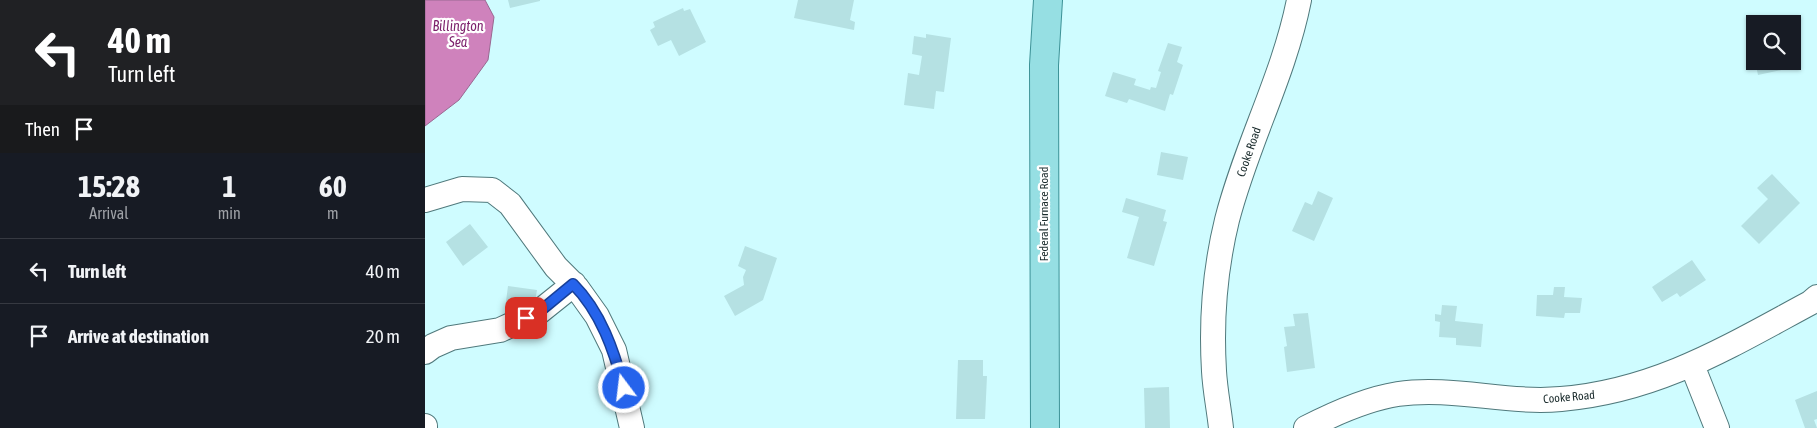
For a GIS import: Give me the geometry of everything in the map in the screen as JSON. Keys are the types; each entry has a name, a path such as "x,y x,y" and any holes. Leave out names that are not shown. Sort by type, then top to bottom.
{"main road":[{"name":"Federal Furnace Road","path":"1045,428 1044,75 1048,0"}],"street":[{"name":"Cooke Road","path":"1221,428 1214,373 1213,336 1216,285 1223,240 1238,184 1287,47 1299,0"},
{"path":"425,200 462,189 491,190 510,204 556,267 573,284 597,316 614,350 632,428"},
{"path":"425,352 451,338 500,330 539,312 573,284"},
{"name":"Cooke Road","path":"1306,428 1347,409 1372,400 1398,394 1422,392 1559,400 1593,396 1627,388 1660,378 1692,365 1795,311 1817,297"},
{"path":"1692,365 1717,428"}],"water":[{"name":"Billington Sea","path":"425,0 485,0 494,17 488,60 459,100 425,126"}],"building":[{"path":"508,0 540,0 540,1 510,8"},
{"path":"798,0 854,0 850,20 855,22 854,30 794,18"},
{"path":"683,8 684,11 690,9 706,42 679,56 671,40 658,46 650,30 655,27 653,22"},
{"path":"926,34 951,38 944,92 936,91 934,109 904,105 908,73 919,75 922,56 912,54 914,36 926,38"},
{"path":"1168,43 1182,47 1177,62 1183,65 1173,95 1170,94 1165,111 1129,99 1127,103 1105,96 1113,72 1136,79 1134,85 1150,90 1151,87 1156,88 1161,72 1158,71"},
{"path":"1757,70 1782,70 1758,75"},
{"path":"1161,152 1188,157 1183,180 1157,175"},
{"path":"1772,174 1800,203 1759,244 1741,226 1768,199 1757,188"},
{"path":"1318,191 1333,198 1314,241 1292,231 1305,202 1312,205"},
{"path":"1126,198 1166,210 1163,221 1167,222 1154,266 1127,258 1139,217 1122,212"},
{"path":"470,224 488,247 463,266 446,242"},
{"path":"745,246 777,258 763,300 735,316 724,296 744,285 743,277 746,270 738,266"},
{"path":"1692,260 1706,280 1680,297 1677,293 1662,302 1652,287"},
{"path":"508,286 537,290 533,313 505,309"},
{"path":"1554,287 1565,287 1564,297 1582,298 1580,313 1565,313 1564,318 1536,316 1537,295 1553,295"},
{"path":"1442,305 1457,306 1455,321 1483,324 1481,347 1456,345 1456,338 1439,337 1440,322 1435,321 1435,314 1441,315"},
{"path":"1308,313 1315,368 1287,372 1284,347 1287,346 1284,327 1295,326 1293,314"},
{"path":"958,360 983,360 983,376 987,376 985,419 956,419"},
{"path":"1169,387 1170,428 1145,428 1144,388"},
{"path":"1817,391 1817,419 1814,420 1817,428 1805,428 1795,400"}],"route":[{"path":"526,318 539,312 573,284 597,316 614,350 624,388"}]}
